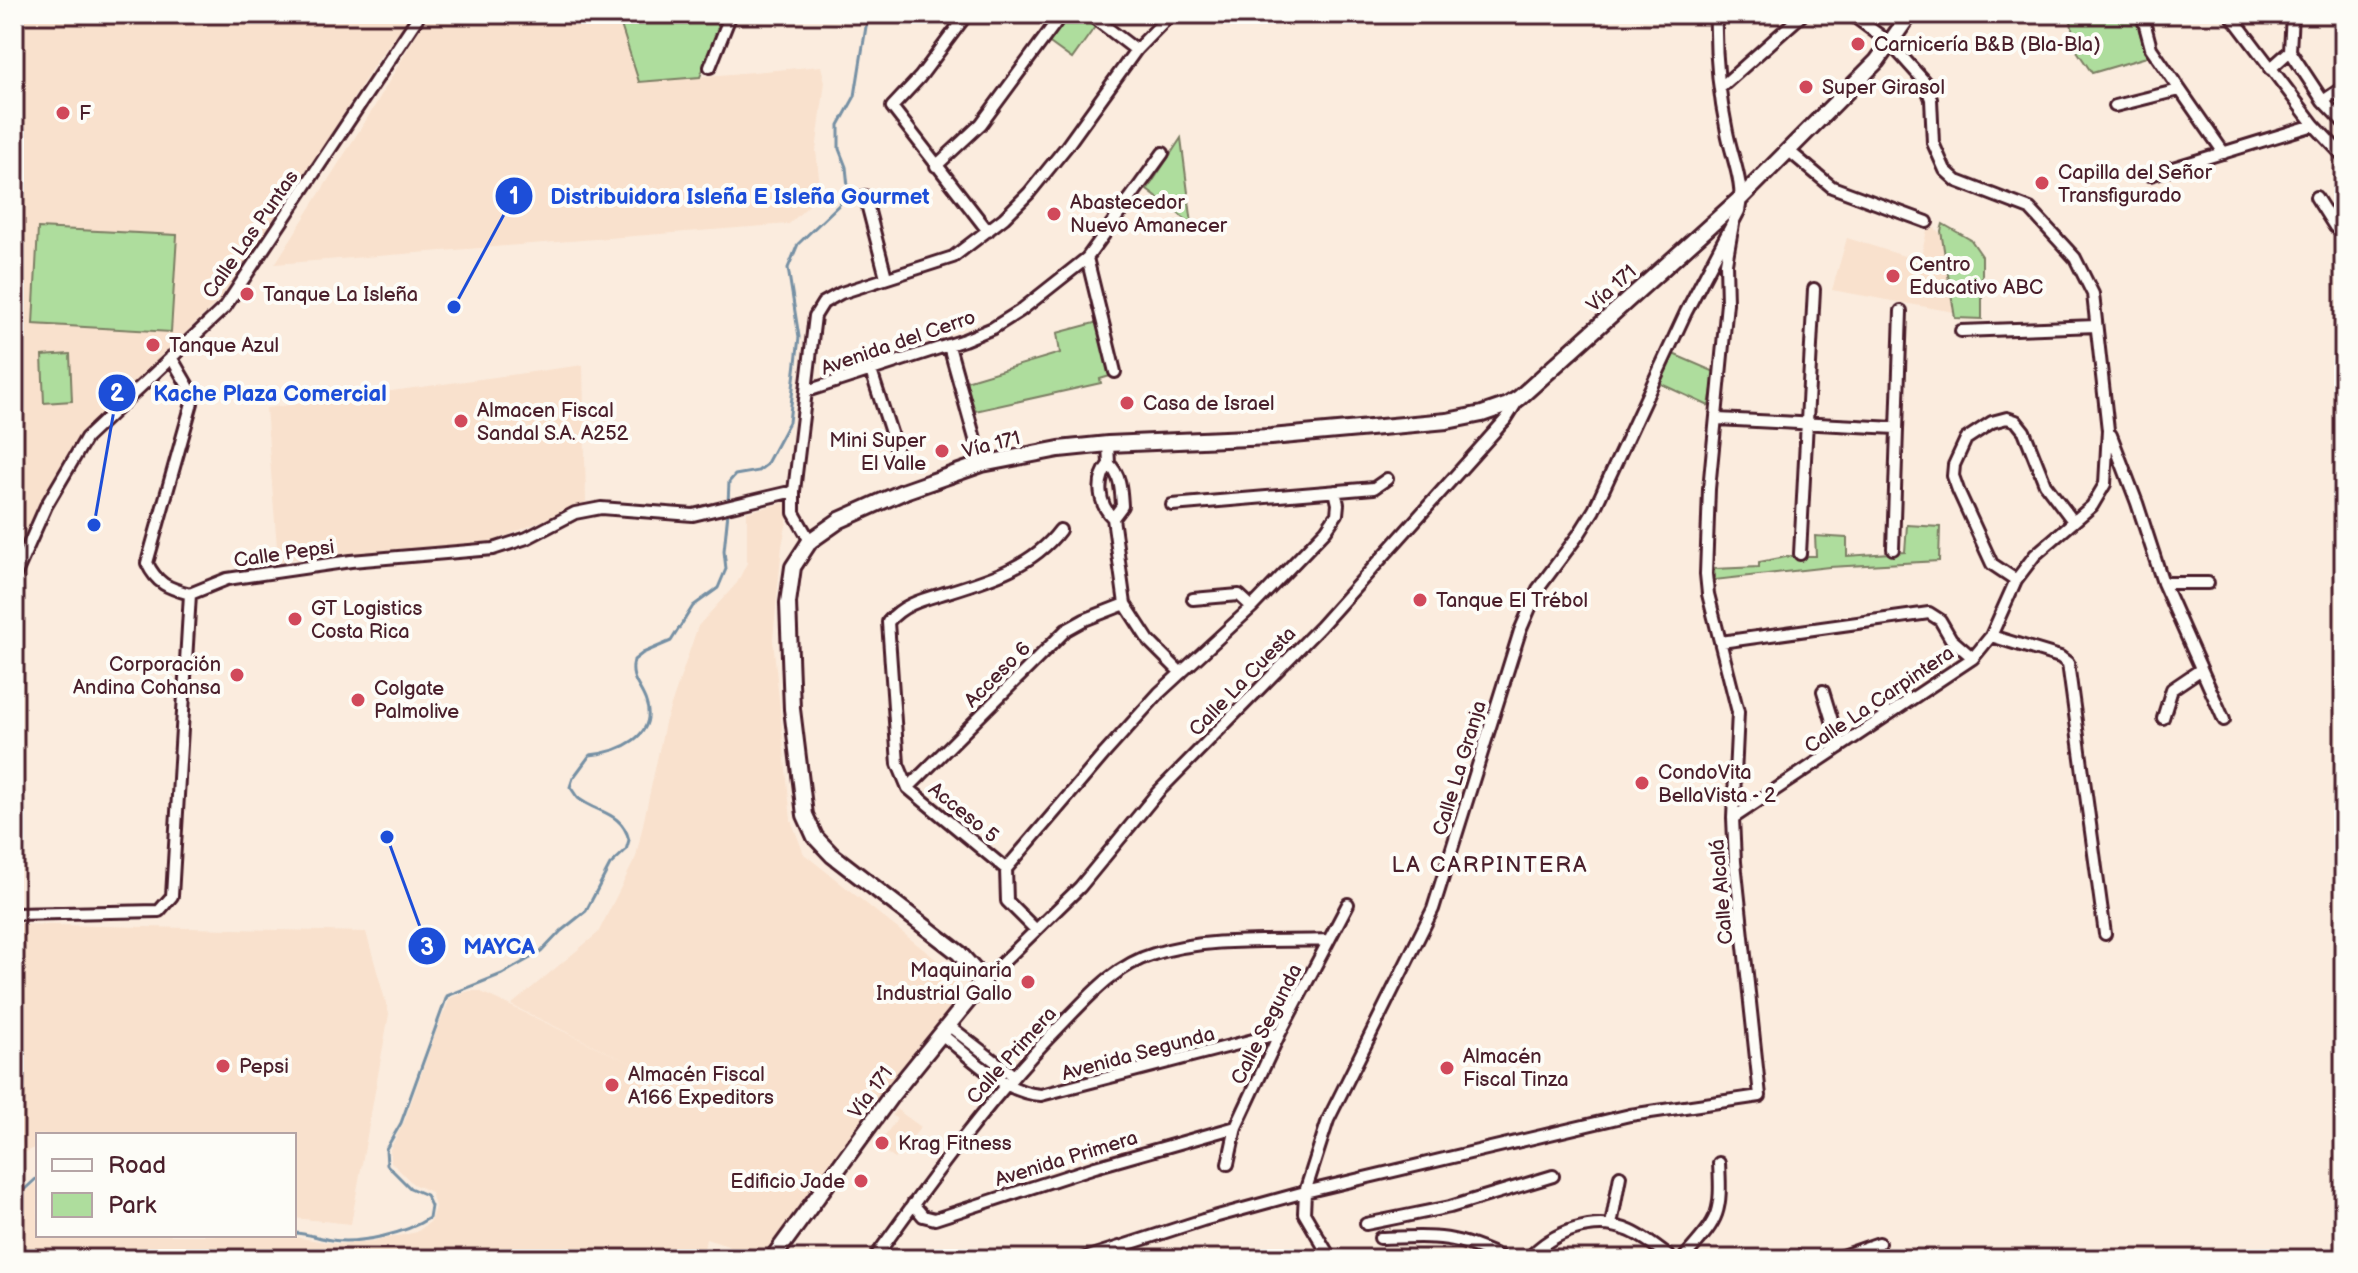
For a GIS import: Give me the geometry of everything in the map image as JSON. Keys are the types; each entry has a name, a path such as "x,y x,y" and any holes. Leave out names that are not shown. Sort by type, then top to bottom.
{"main road":[{"name":"Vía 171","path":"772,1259 891,1096 984,981 959,953 832,855 815,837 805,815 792,709 788,603 793,567 810,541 840,520 905,491 982,464 1059,449 1108,444 1271,437 1447,421 1508,405 1742,197 1877,61 1910,14"}],"street":[{"name":"Calle Las Puntas","path":"14,578 46,506 86,438 225,307 420,14"},
{"path":"710,67 731,14"},
{"path":"967,14 920,77 892,107 988,231"},
{"path":"936,166 981,124 1062,14"},
{"path":"1089,14 1136,50"},
{"path":"810,541 794,513 794,491 815,316 823,303 886,277 953,257 988,231 1029,193 1136,50 1171,14"},
{"path":"1716,14 1720,88 1742,197"},
{"path":"1720,88 1803,14"},
{"path":"1851,14 1890,43"},
{"path":"2142,14 2151,48 2224,153"},
{"path":"2230,14 2314,125 2344,157"},
{"path":"2292,14 2290,51 2323,101 2344,123"},
{"name":"Calle La Carpintera","path":"1733,818 1973,658 1991,636 2016,580 2035,555 2092,506 2105,484 2108,430 2093,294 2075,258 2030,209 1957,181 1945,170 1933,143 1931,99 1924,81 1890,43"},
{"path":"2270,69 2290,51"},
{"path":"2323,101 2344,87"},
{"path":"2115,106 2179,90"},
{"path":"2150,175 2314,125"},
{"path":"1789,151 1832,187 1927,222"},
{"name":"Avenida del Cerro","path":"807,391 949,346 1007,320 1087,258 1163,153"},
{"path":"865,196 886,277"},
{"name":"Calle La Granja","path":"1305,1192 1328,1120 1433,909 1520,631 1538,589 1594,510 1686,312 1733,224 1742,197"},
{"path":"2316,197 2335,227 2344,231"},
{"name":"Calle Alcalá","path":"1305,1192 1630,1115 1760,1096 1735,862 1733,818 1738,712 1708,594 1705,534 1717,419 1726,263 1733,224"},
{"path":"1087,258 1115,372"},
{"path":"1705,276 1716,274 1727,284"},
{"path":"1800,554 1814,289"},
{"path":"1893,549 1901,311"},
{"path":"1961,331 2096,326"},
{"path":"949,346 982,464"},
{"path":"14,914 159,911 172,896 190,594 166,587 155,578 147,563 192,403 192,393 171,357"},
{"path":"871,371 896,448"},
{"name":"Calle La Cuesta","path":"984,981 1080,887 1158,792 1320,627 1460,472 1506,419 1519,398"},
{"path":"2016,580 1992,564 1984,551 1953,476 1954,465 1966,439 1974,431 2007,418 2016,421 2024,431 2045,484 2073,521"},
{"path":"1717,419 1896,428"},
{"path":"2108,430 2137,503 2163,583 2224,720"},
{"path":"1108,444 1109,464 1102,473 1100,493 1104,509 1113,518 1125,604 1149,641 1181,673"},
{"path":"1109,464 1117,471 1122,506 1113,518"},
{"path":"1172,505 1374,488 1387,479"},
{"name":"Calle Pepsi","path":"190,594 227,579 351,561 493,549 527,538 575,513 601,508 693,515 794,491"},
{"name":"Acceso 5","path":"1060,530 1045,549 1030,560 966,586 909,604 888,622 898,764 908,788 1006,869 1105,753 1331,524 1337,514 1335,491"},
{"path":"2163,583 2208,583"},
{"path":"1193,599 1239,595 1252,607"},
{"name":"Acceso 6","path":"908,788 1066,630 1125,604"},
{"path":"1721,642 1929,613 1940,620 1951,639 1973,658"},
{"path":"1991,636 2060,657 2068,663 2105,934"},
{"path":"2163,718 2172,689 2200,670"},
{"path":"1823,691 1840,747"},
{"path":"1006,869 1007,901 1035,929"},
{"name":"Calle Segunda","path":"1228,1164 1236,1127 1280,1033 1348,904"},
{"name":"Calle Primera","path":"874,1259 1010,1080 1103,982 1151,954 1181,947 1329,940"},
{"path":"945,1029 1010,1080"},
{"name":"Avenida Segunda","path":"1010,1080 1026,1095 1055,1094 1280,1033"},
{"name":"Avenida Primera","path":"913,1204 923,1216 935,1219 1095,1167 1236,1127"},
{"path":"1683,1259 1715,1220 1720,1206 1719,1163"},
{"path":"1366,1224 1450,1207 1553,1176"},
{"path":"1611,1225 1620,1176"},
{"path":"1082,1259 1203,1220 1305,1192 1304,1213 1331,1259"},
{"path":"1394,1219 1399,1238"},
{"path":"1528,1259 1538,1248 1560,1234 1611,1225 1641,1237 1672,1259"},
{"path":"1380,1238 1455,1238 1505,1259"},
{"path":"1833,1259 1879,1243"}],"shaded area":[{"path":"14,14 412,14 376,62 283,211 219,300 79,439 41,502 14,558"},
{"path":"428,14 627,14 620,22 640,82 821,66 825,82 816,151 821,194 789,224 275,264 373,109"},
{"name":"Centro Educativo ABC","path":"1935,228 1944,237 1954,312 1832,290 1847,238 1920,261 1927,230"},
{"path":"583,365 586,502 492,542 278,560 266,408"},
{"path":"791,501 782,546 773,639 791,820 804,854 948,969 956,982 957,992 952,1009 827,1167 765,1259 754,1259 706,1239 702,1259 14,1259 14,1207 36,1183 36,1237 294,1237 338,1244 374,1241 417,1232 430,1222 435,1207 431,1192 413,1184 391,1162 390,1149 405,1120 450,998 469,991 479,991 632,1064 511,1005 598,933 636,857 665,723 698,626 737,583 747,563 747,512"},
{"path":"14,924 366,932 389,1014 351,1224 296,1218 296,1133 36,1133 36,1147 14,1158"},
{"path":"896,1109 921,1127 895,1159 873,1143 878,1137 882,1139 897,1119 892,1115"}],"green space":[{"path":"627,14 725,14 700,77 639,82 620,22"},
{"path":"1067,14 1084,14 1097,24 1072,59 1047,41"},
{"path":"2070,14 2134,14 2150,56 2092,73 2075,48"},
{"path":"1181,138 1192,224 1147,190"},
{"path":"1943,224 1971,240 1982,256 1982,319 1955,318 1941,231"},
{"path":"38,228 177,235 171,332 33,324"},
{"path":"1098,322 1110,376 1100,379 1101,383 975,411 966,381 1060,353 1057,333"},
{"path":"70,354 72,401 44,403 42,356"},
{"path":"1673,354 1715,372 1709,406 1659,383"},
{"path":"1907,525 1940,527 1939,561 1829,567 1715,580 1714,569 1759,567 1759,562 1791,556 1816,556 1815,536 1847,538 1847,556 1905,552"}],"waterway":[{"path":"728,504 729,482 735,475 758,471 766,465 789,422 799,337 788,268 798,244 845,199 848,187 846,167 839,149 839,125 855,96 868,14"},
{"path":"296,1233 343,1241 368,1239 395,1233 429,1218 431,1206 426,1195 410,1188 387,1165 386,1149 401,1123 447,996 502,974 541,952 586,911 610,865 626,850 629,840 621,823 585,803 570,787 590,755 623,746 641,733 646,725 646,702 634,678 634,660 671,641 693,606 718,588 726,569 724,551 728,512"},
{"path":"14,1199 36,1179"}],"place":[{"name":"Carnicería B&B (Bla-Bla)","path":"1858,44"},
{"name":"Super Girasol","path":"1806,87"},
{"name":"F","path":"63,113"},
{"name":"Capilla del Señor Transfigurado","path":"2042,183"},
{"name":"Abastecedor Nuevo Amanecer","path":"1054,214"},
{"name":"Centro Educativo ABC","path":"1893,276"},
{"name":"Tanque La Isleña","path":"247,294"},
{"name":"Distribuidora Isleña E Isleña Gourmet","path":"454,307"},
{"name":"Tanque Azul","path":"153,345"},
{"name":"Casa de Israel","path":"1127,403"},
{"name":"Almacen Fiscal Sandal S.A. A252","path":"461,421"},
{"name":"Mini Super El Valle","path":"942,451"},
{"name":"Kache Plaza Comercial","path":"94,525"},
{"name":"Tanque El Trébol","path":"1420,600"},
{"name":"GT Logistics Costa Rica","path":"295,619"},
{"name":"Corporación Andina Cohansa","path":"237,675"},
{"name":"Colgate Palmolive","path":"358,700"},
{"name":"CondoVita BellaVista - 2","path":"1642,783"},
{"name":"MAYCA","path":"387,837"},
{"name":"Maquinaria Industrial Gallo","path":"1028,982"},
{"name":"Pepsi","path":"223,1066"},
{"name":"Almacén Fiscal Tinza","path":"1447,1068"},
{"name":"Almacén Fiscal A166 Expeditors","path":"612,1085"},
{"name":"Krag Fitness","path":"882,1143"},
{"name":"Edificio Jade","path":"861,1181"}],"district":[{"name":"LA CARPINTERA","path":"1490,864"}]}
